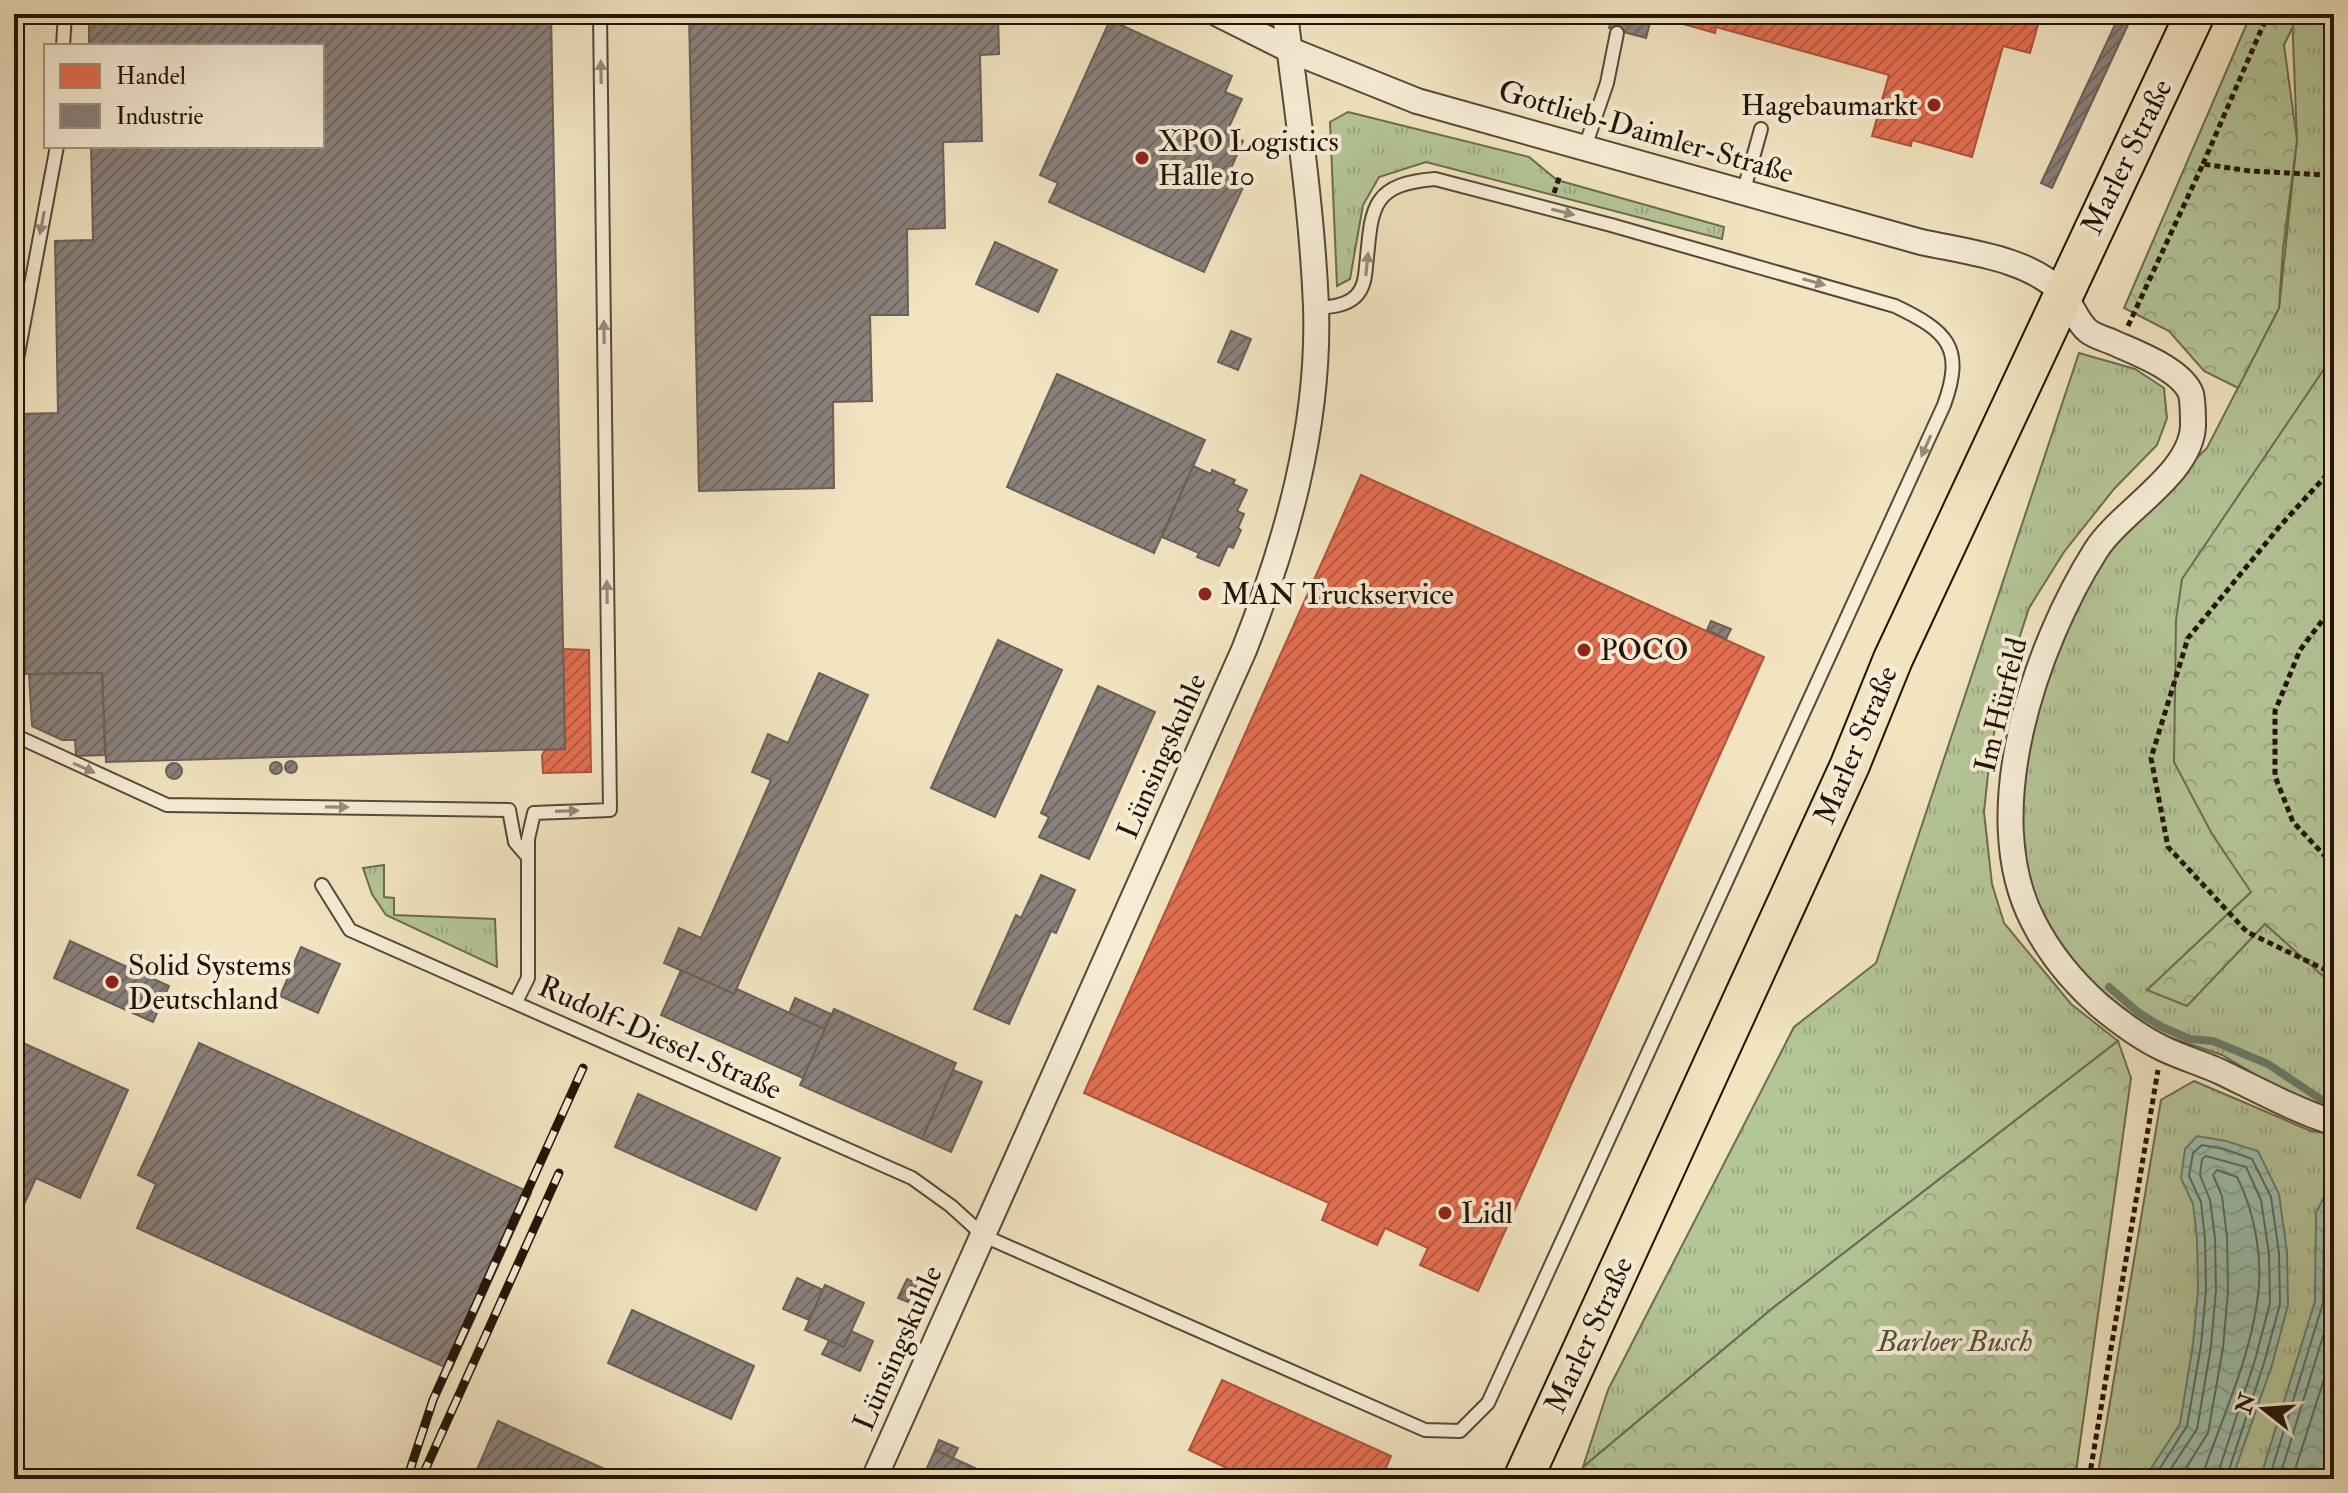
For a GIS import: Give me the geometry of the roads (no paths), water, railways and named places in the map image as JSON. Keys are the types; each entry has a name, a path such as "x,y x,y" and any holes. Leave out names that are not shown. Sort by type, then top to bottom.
{"main road":[{"name":"Marler Straße","path":"1523,1479 1850,765 1893,659 2195,14"}],"street":[{"name":"Gottlieb-Daimler-Straße","path":"1218,14 1290,50 1417,101 1921,242 1996,258 2029,270 2062,293"},
{"name":"Lünsingskuhle","path":"874,1479 1238,665 1265,598 1291,511 1304,455 1312,398 1316,308 1285,14"},
{"name":"Im Hürfeld","path":"2062,293 2088,331 2174,374 2190,393 2193,429 2180,461 2102,541 2073,586 2030,696 2014,763 2010,817 2015,870 2031,919 2055,958 2101,1007 2161,1047 2221,1072 2291,1108 2334,1123"}],"lane":[{"path":"63,44 65,14"},
{"path":"516,1002 528,978 528,839 534,813 610,810 600,14"},
{"path":"1585,147 1607,83 1617,33"},
{"path":"1743,193 1761,129"},
{"path":"14,375 57,148"},
{"name":"Rudolf-Diesel-Straße","path":"322,885 350,930 912,1178 951,1206 984,1236 1425,1430 1460,1431 1488,1403 1938,418 1954,377 1954,356 1941,336 1923,320 1895,306 1611,225 1435,179 1408,181 1389,192 1373,209 1365,282 1356,296 1342,305 1316,308"},
{"path":"14,735 167,805 509,810 515,842 528,857"}],"water":[{"path":"2197,1136 2258,1151 2279,1194 2287,1252 2288,1305 2272,1365 2232,1479 2144,1479 2180,1424 2193,1344 2198,1290 2197,1239 2193,1204 2181,1178 2185,1149"},
{"path":"2334,1186 2334,1479 2260,1479 2315,1301 2316,1212 2328,1190"}],"waterway":[{"path":"2109,987 2139,1013 2162,1027 2190,1039 2213,1041 2268,1064 2334,1108"}],"railway":[{"path":"407,1479 433,1400 583,1068"},
{"path":"421,1479 559,1173"}],"place":[{"name":"Hagebaumarkt","path":"1934,105"},
{"name":"XPO Logistics Halle 10","path":"1142,158"},
{"name":"MAN Truckservice","path":"1205,594"},
{"name":"POCO","path":"1584,650"},
{"name":"Solid Systems Deutschland","path":"112,982"},
{"name":"Lidl","path":"1445,1213"}],"park label":[{"name":"Barloer Busch","path":"1955,1341"}]}
